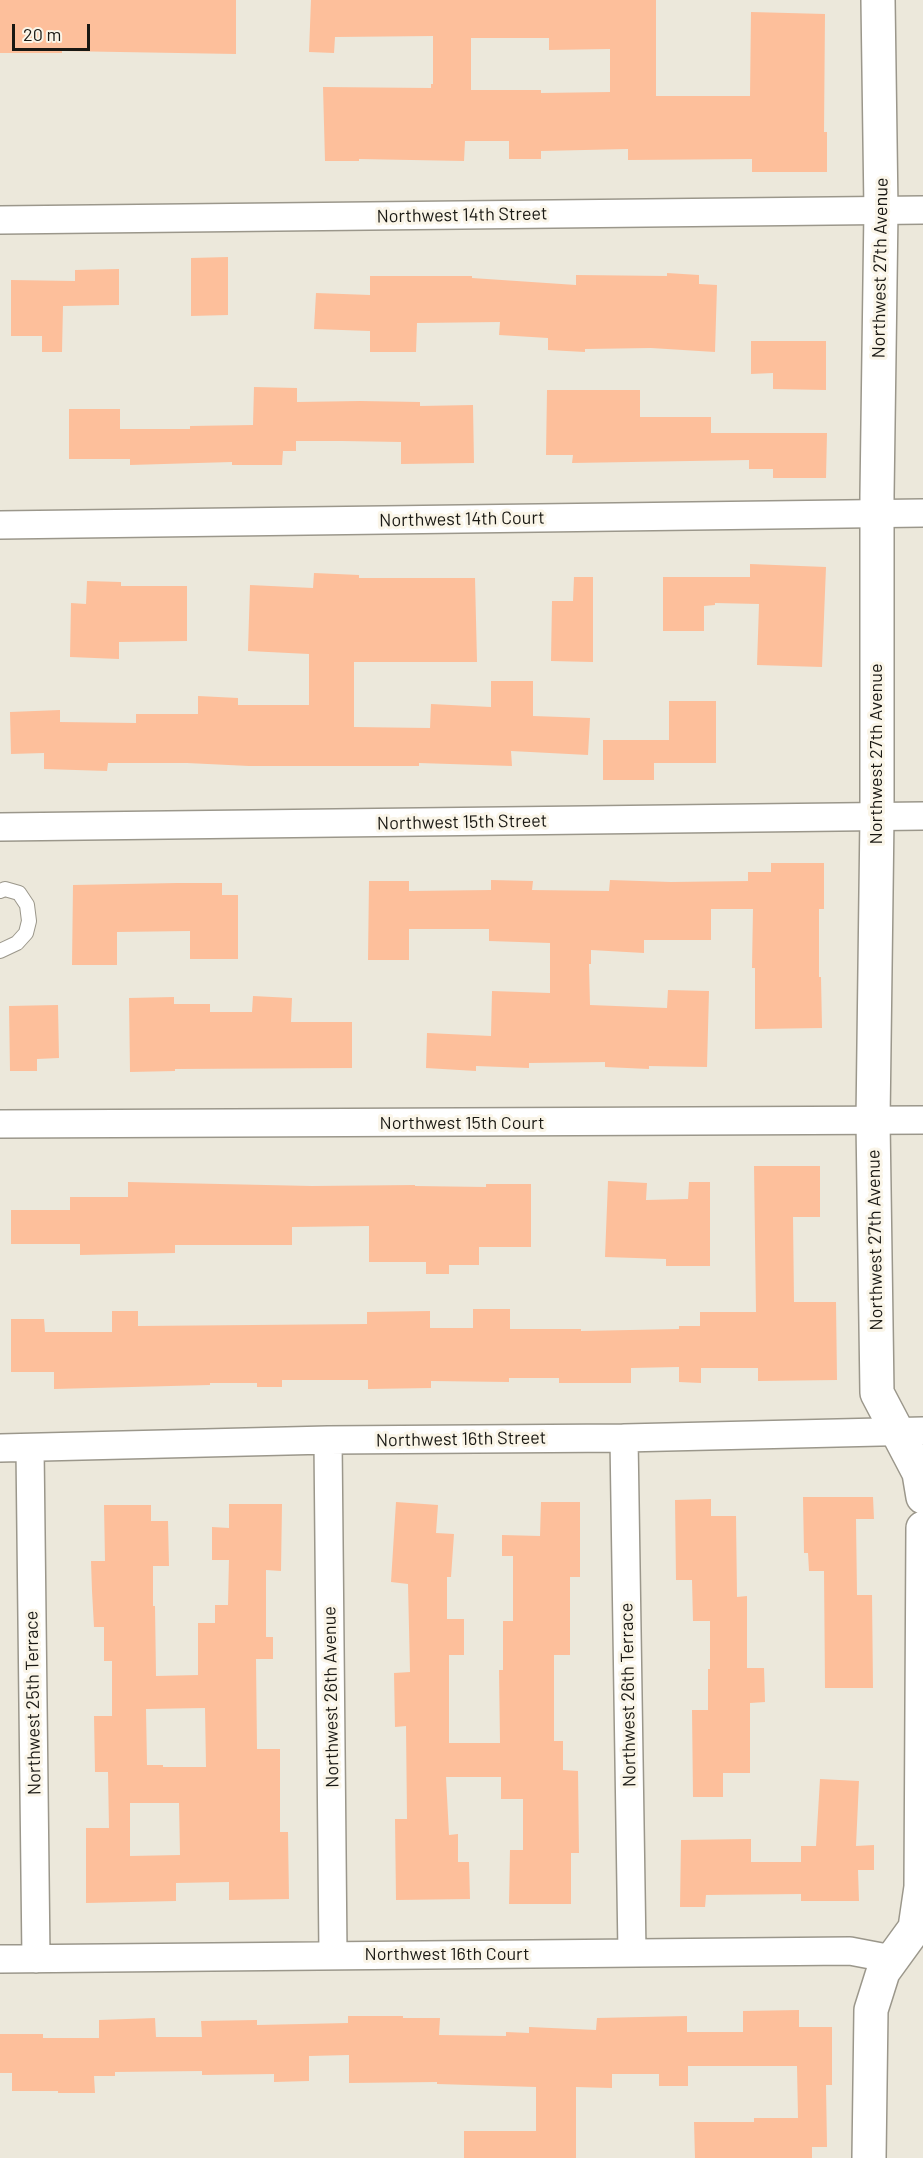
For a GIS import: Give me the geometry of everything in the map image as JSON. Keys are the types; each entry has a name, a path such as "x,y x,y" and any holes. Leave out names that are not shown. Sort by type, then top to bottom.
{"street":[{"name":"Northwest 27th Avenue","path":"878,0 881,210 873,1121 877,1393 910,1431 923,1497"},
{"name":"Northwest 14th Street","path":"0,220 923,210"},
{"name":"Northwest 14th Court","path":"0,525 923,513"},
{"name":"Northwest 15th Street","path":"0,827 923,816"},
{"name":"Northwest 15th Court","path":"0,1124 923,1120"},
{"name":"Northwest 16th Street","path":"0,1448 328,1440 624,1438 910,1431"},
{"name":"Northwest 26th Terrace","path":"624,1438 632,1953"},
{"name":"Northwest 26th Avenue","path":"328,1440 333,1955"},
{"name":"Northwest 25th Terrace","path":"30,1448 36,1959"},
{"path":"869,2158 870,2010 883,1972 906,1951 915,1928 921,1887 923,1528"},
{"name":"Northwest 16th Court","path":"0,1959 906,1951"}],"lane":[{"path":"0,891 5,889 19,893 27,905 29,921 26,933 17,944 0,951"}],"building":[{"path":"0,0 236,0 236,54 62,51 62,53 0,53"},
{"path":"311,0 656,0 656,96 750,96 751,12 825,14 824,132 827,132 827,172 752,172 752,159 628,160 628,149 541,151 541,159 509,159 509,141 465,141 464,161 359,159 359,161 325,161 323,87 431,88 433,84 433,36 335,37 334,53 309,52","holes":["471,38 549,38 549,50 610,49 610,92 541,93 541,90 471,90"]},
{"path":"228,257 228,315 191,316 191,258"},
{"path":"119,269 119,305 63,306 62,352 42,352 42,336 11,336 11,280 75,281 75,270"},
{"path":"667,273 699,275 699,284 717,285 715,352 651,348 585,349 585,352 548,350 548,338 499,335 500,322 417,323 416,352 370,352 370,331 314,329 316,293 370,295 370,276 472,276 472,278 576,285 576,275 667,276"},
{"path":"751,341 826,341 826,390 773,389 773,373 751,374"},
{"path":"254,387 297,388 297,402 420,402 420,406 473,405 474,463 401,464 401,442 342,441 296,441 296,451 283,451 282,465 232,465 232,462 130,465 130,459 69,459 69,409 120,409 120,429 190,429 190,426 253,425"},
{"path":"547,390 640,390 640,417 711,417 711,433 827,433 826,478 773,478 773,469 749,469 749,460 572,463 573,455 546,455"},
{"path":"750,564 826,567 822,667 757,665 759,604 715,603 715,605 704,606 704,631 663,631 663,577 750,577"},
{"path":"314,573 359,575 359,578 475,578 477,662 354,662 354,727 430,728 431,704 491,707 491,681 533,681 533,716 590,718 588,755 511,751 512,766 419,763 419,766 249,766 108,763 107,771 44,769 44,753 11,754 10,712 60,710 60,722 136,723 136,714 198,714 198,696 238,698 238,705 309,705 309,654 248,651 250,585 313,588"},
{"path":"574,577 593,577 593,662 551,661 552,601 573,601"},
{"path":"87,581 121,582 121,586 187,586 187,641 119,642 119,659 70,657 71,603 86,604"},
{"path":"669,701 716,701 716,763 654,763 654,780 603,780 603,740 669,740"},
{"path":"771,863 824,863 824,909 819,909 822,1028 755,1029 755,968 752,968 753,909 711,909 711,940 644,940 644,953 591,950 590,1005 667,1008 668,990 709,991 707,1067 649,1066 649,1069 605,1067 605,1062 529,1063 529,1068 476,1066 476,1071 426,1068 427,1033 491,1036 492,991 550,993 550,943 489,941 489,929 409,929 409,960 368,960 369,881 409,881 409,891 491,890 491,880 533,881 532,890 609,891 610,880 748,881 748,872 771,872"},
{"path":"222,883 222,895 238,895 238,959 190,959 190,931 117,932 117,965 72,965 73,885"},
{"path":"253,996 292,998 291,1022 352,1022 352,1068 175,1069 175,1071 130,1072 129,998 174,997 174,1004 210,1004 210,1012 252,1012"},
{"path":"58,1005 59,1058 37,1059 37,1071 10,1071 9,1006"},
{"path":"754,1166 820,1166 820,1217 793,1217 794,1302 836,1302 837,1380 758,1381 758,1368 701,1368 701,1383 679,1382 679,1367 631,1368 631,1383 559,1383 559,1378 509,1378 509,1382 431,1381 431,1388 368,1389 368,1380 282,1380 282,1387 257,1387 257,1383 210,1383 210,1385 54,1389 54,1372 11,1372 11,1319 44,1319 45,1332 112,1332 112,1311 138,1311 138,1326 367,1324 367,1312 430,1311 430,1328 473,1328 473,1309 510,1309 510,1329 581,1329 581,1331 679,1329 679,1326 700,1326 700,1312 756,1312"},
{"path":"608,1181 647,1183 646,1200 688,1199 689,1182 710,1182 710,1266 666,1266 666,1259 605,1257"},
{"path":"128,1182 486,1187 486,1184 531,1184 531,1247 479,1247 479,1265 449,1265 449,1274 426,1274 426,1262 369,1262 369,1226 292,1227 292,1245 175,1245 175,1253 80,1255 80,1244 11,1244 11,1210 70,1210 70,1197 128,1197"},
{"path":"803,1497 873,1497 874,1519 856,1519 857,1595 872,1595 873,1688 825,1688 824,1571 809,1571 808,1553 804,1553"},
{"path":"711,1499 711,1516 736,1516 737,1597 747,1596 747,1668 764,1668 765,1702 750,1703 750,1773 723,1773 723,1797 693,1797 692,1710 708,1710 710,1621 693,1621 692,1580 676,1580 675,1500"},
{"path":"396,1502 438,1505 436,1533 454,1534 451,1577 447,1577 447,1619 464,1619 464,1655 449,1655 449,1743 500,1743 499,1670 503,1670 503,1621 513,1621 513,1556 502,1556 502,1535 540,1536 541,1502 580,1502 580,1577 570,1577 570,1655 554,1655 554,1741 563,1741 563,1770 578,1771 579,1853 571,1853 571,1904 509,1904 510,1850 523,1850 523,1799 501,1799 501,1777 446,1777 449,1835 458,1834 458,1862 469,1862 470,1899 396,1900 395,1819 407,1819 406,1726 395,1727 394,1673 410,1672 408,1584 391,1582"},
{"path":"229,1504 282,1504 281,1571 266,1570 266,1637 273,1637 273,1659 256,1659 257,1749 280,1749 280,1832 288,1832 289,1899 229,1900 229,1882 176,1883 176,1901 86,1903 86,1828 109,1828 108,1772 95,1772 94,1716 112,1716 112,1661 104,1661 104,1627 94,1627 91,1561 105,1561 104,1505 151,1505 151,1521 168,1521 169,1566 153,1566 156,1676 198,1675 198,1623 215,1623 215,1605 228,1605 229,1560 212,1560 212,1527 229,1528","holes":["205,1708 206,1767 147,1765 146,1709","130,1803 179,1803 180,1855 130,1856"]},
{"path":"820,1779 859,1781 856,1846 874,1845 874,1870 858,1870 859,1901 801,1901 801,1894 706,1895 705,1907 680,1907 681,1840 751,1839 751,1862 801,1862 801,1846 816,1846"},
{"path":"799,2010 799,2027 832,2027 832,2085 826,2085 827,2147 812,2147 812,2158 695,2158 694,2122 754,2122 754,2118 798,2118 797,2066 688,2066 688,2086 659,2086 659,2074 612,2074 612,2088 576,2087 576,2158 464,2158 464,2131 536,2131 536,2087 437,2084 437,2082 349,2083 349,2055 309,2056 309,2081 274,2082 274,2074 202,2075 202,2071 115,2072 115,2076 94,2076 95,2093 12,2091 12,2073 0,2073 0,2034 43,2034 43,2038 99,2038 99,2020 155,2018 156,2037 202,2037 201,2021 257,2020 257,2025 348,2023 348,2016 403,2016 403,2018 440,2018 439,2035 506,2036 506,2032 529,2033 529,2027 596,2030 597,2018 687,2016 687,2032 743,2032 743,2011"}]}
